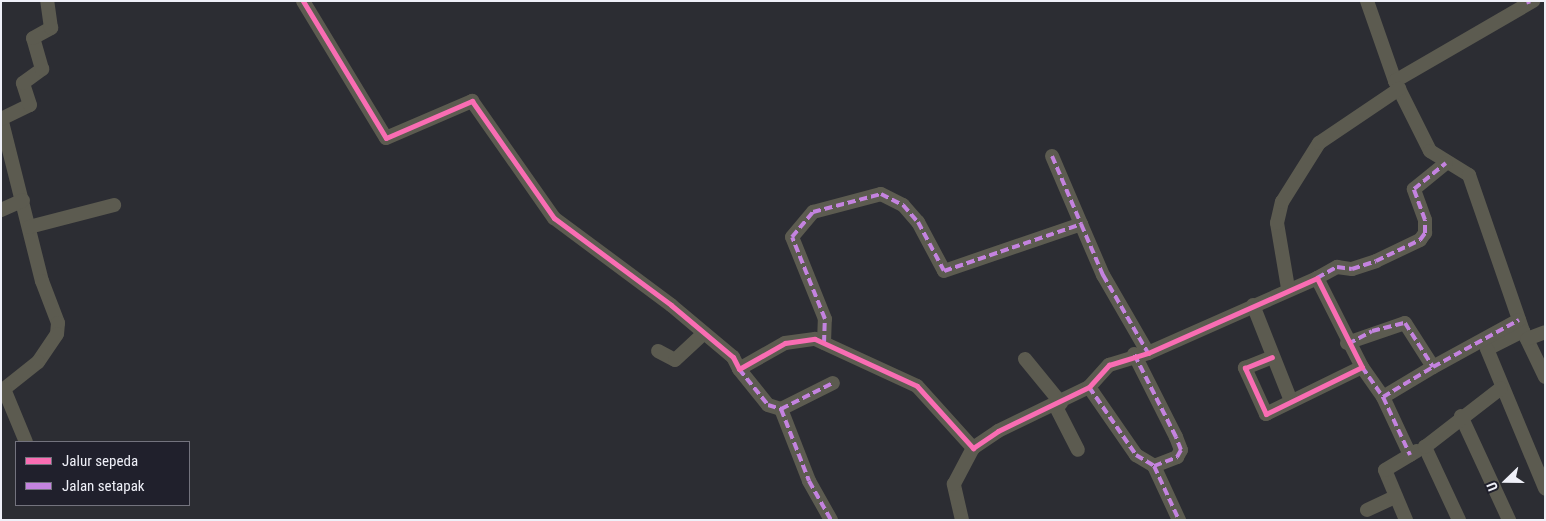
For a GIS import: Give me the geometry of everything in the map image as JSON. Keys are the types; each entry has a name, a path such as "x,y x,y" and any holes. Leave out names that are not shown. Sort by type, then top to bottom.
{"street":[{"path":"26,441 4,389 38,362 57,334 58,323 42,281 30,227 1,118 30,105 23,82 42,69 33,38 51,28 47,1"},
{"path":"303,1 386,138 472,101 554,218 671,305 702,335 733,357 739,369 768,405 781,409 833,383"},
{"path":"1367,1 1397,85 1430,151 1446,163 1470,175 1523,330 1545,377"},
{"path":"1288,288 1277,223 1282,202 1319,143 1397,85 1530,2"},
{"path":"1052,156 1103,275 1141,354 1181,450 1177,457 1154,466"},
{"path":"962,520 954,484 973,448 998,431 1059,405 1089,387 1109,365 1141,354 1288,288 1317,278 1337,267 1352,269 1376,261 1420,240 1425,233 1424,220 1414,189 1446,163"},
{"path":"824,343 825,320 792,237 813,212 881,194 893,197 918,222 944,271 1081,224"},
{"path":"1,210 23,200"},
{"path":"30,227 114,205"},
{"path":"1317,278 1347,342 1383,398 1410,455"},
{"path":"1253,305 1291,401"},
{"path":"1347,342 1405,323 1433,367"},
{"path":"1523,330 1486,349 1545,488"},
{"path":"1383,398 1433,367 1523,330 1545,332"},
{"path":"658,351 675,360 702,335"},
{"path":"739,369 802,338 824,343 917,386 973,448"},
{"path":"1272,357 1246,365 1256,396 1266,414 1362,367"},
{"path":"1025,359 1059,405 1078,450"},
{"path":"1089,387 1136,455 1154,466 1179,520"},
{"path":"1402,518 1396,496 1385,470 1424,447 1461,416 1501,388"},
{"path":"781,409 809,481 831,520"},
{"path":"1461,416 1509,520"},
{"path":"1424,447 1459,520"},
{"path":"1366,510 1396,496"}],"marked path":[{"path":"1052,156 1081,224"},
{"path":"1317,278 1337,267 1352,269 1376,261 1420,240 1425,233 1425,220 1414,189 1446,163"},
{"path":"824,343 825,319 792,237 813,212 881,194 903,205 918,222 944,271 1081,224 1103,275 1148,353"},
{"path":"1348,344 1372,331 1405,323 1433,367 1519,320"},
{"path":"1089,387 1136,455 1154,466 1177,457 1181,450 1176,437 1134,354"},
{"path":"1362,367 1383,397 1410,455"},
{"path":"1383,397 1433,367"},
{"path":"739,369 768,405 781,409 833,383"},
{"path":"781,409 809,481 831,520"},
{"path":"1154,466 1179,520"}],"cycle path":[{"path":"303,1 386,138 472,101 554,218 671,305 733,357 739,369 785,343 815,339 917,386 973,448 998,431 1089,387 1109,365 1148,353 1317,278 1362,367 1266,414 1245,368 1272,357"}]}
